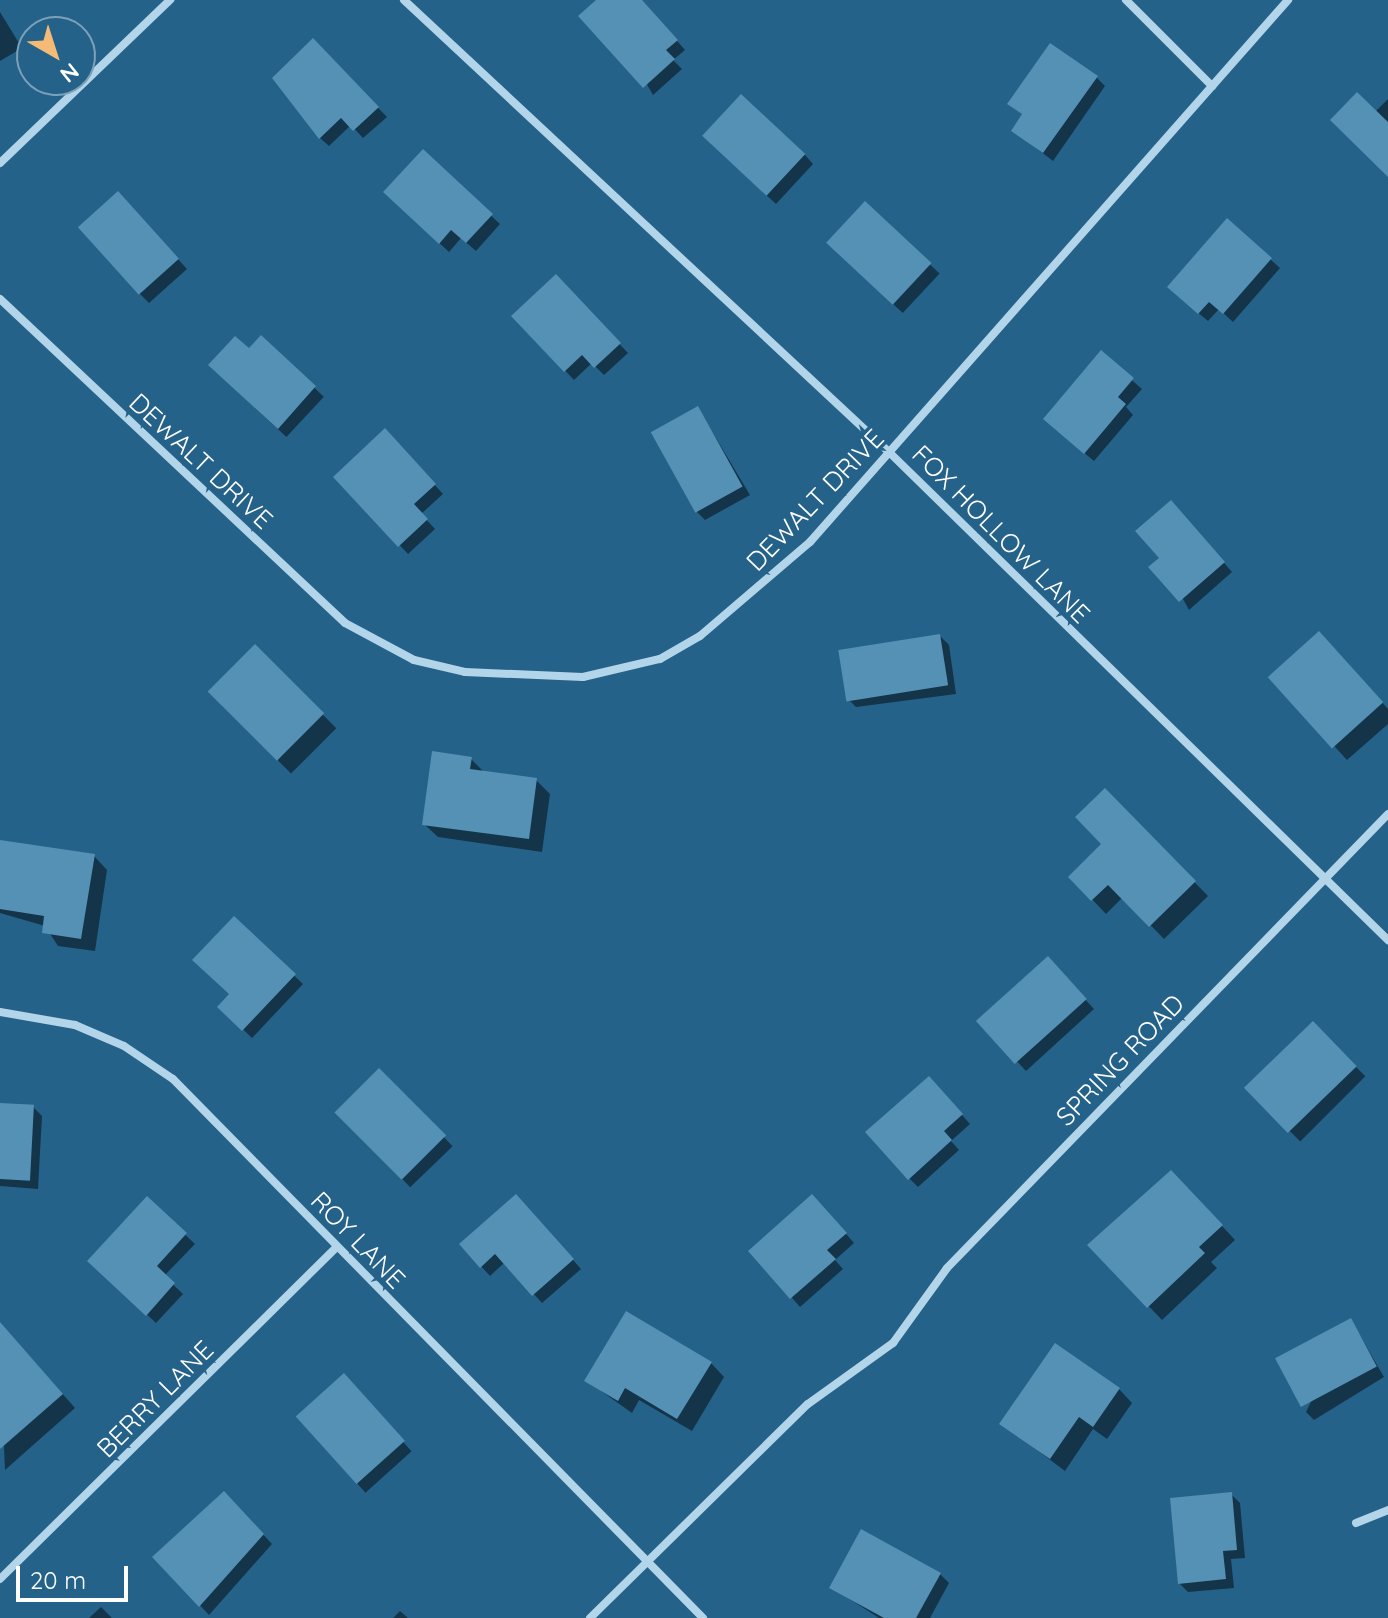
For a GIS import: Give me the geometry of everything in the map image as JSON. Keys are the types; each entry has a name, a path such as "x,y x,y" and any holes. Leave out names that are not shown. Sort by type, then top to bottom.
{"street":[{"path":"0,163 170,0"},
{"name":"FOX HOLLOW LANE","path":"404,0 890,453 1388,940"},
{"path":"1126,0 1212,86"},
{"name":"DEWALT DRIVE","path":"0,299 345,623 414,660 465,672 583,677 660,659 728,614 810,542 1288,0"},
{"name":"SPRING ROAD","path":"647,1563 808,1404 893,1343 947,1268 1388,814"},
{"name":"ROY LANE","path":"0,1012 75,1025 124,1046 173,1079 703,1618"},
{"name":"BERRY LANE","path":"0,1579 337,1247"},
{"path":"1356,1523 1388,1510"},
{"path":"590,1618 647,1563"}],"building":[{"path":"596,0 642,0 678,40 666,50 675,59 643,88 578,16"},
{"path":"313,38 379,107 353,131 341,118 319,139 272,78"},
{"path":"1050,43 1098,76 1043,153 1011,131 1022,114 1007,104"},
{"path":"1357,92 1388,122 1388,177 1330,120"},
{"path":"741,94 805,154 766,196 702,136"},
{"path":"423,149 493,214 466,243 451,230 439,244 383,192"},
{"path":"118,191 179,259 139,295 78,227"},
{"path":"865,201 932,263 893,305 826,243"},
{"path":"1227,218 1272,258 1223,314 1209,302 1198,314 1167,287"},
{"path":"556,274 621,343 594,368 582,355 564,372 511,316"},
{"path":"261,335 316,386 278,429 208,365 235,336 249,348"},
{"path":"1101,350 1134,378 1118,397 1126,404 1084,454 1043,419"},
{"path":"698,406 743,486 695,513 651,432"},
{"path":"385,428 436,484 414,504 428,519 398,547 333,477"},
{"path":"1171,500 1225,562 1179,602 1148,567 1159,558 1135,531"},
{"path":"1319,631 1383,702 1332,749 1268,677"},
{"path":"940,634 948,685 846,701 838,650"},
{"path":"255,644 324,713 277,761 208,691"},
{"path":"432,751 472,757 470,769 537,778 529,839 422,825"},
{"path":"1105,788 1196,881 1149,927 1108,885 1091,901 1068,877 1101,844 1075,817"},
{"path":"0,840 95,854 81,939 42,933 44,916 0,909"},
{"path":"234,916 296,974 242,1031 217,1007 229,994 192,960"},
{"path":"1048,956 1087,999 1015,1064 976,1021"},
{"path":"1313,1021 1357,1066 1288,1133 1244,1088"},
{"path":"379,1068 446,1135 402,1180 334,1113"},
{"path":"929,1076 963,1114 944,1131 952,1140 908,1180 865,1132"},
{"path":"0,1103 34,1105 30,1181 0,1179"},
{"path":"1171,1170 1223,1225 1199,1247 1205,1253 1147,1308 1087,1245"},
{"path":"516,1194 574,1259 532,1296 495,1254 480,1268 459,1244"},
{"path":"812,1194 847,1233 827,1250 836,1259 790,1299 748,1251"},
{"path":"147,1196 187,1233 157,1266 175,1283 146,1316 87,1261"},
{"path":"626,1311 712,1362 677,1419 625,1388 618,1401 584,1381"},
{"path":"1351,1318 1377,1367 1301,1407 1275,1358"},
{"path":"0,1322 63,1394 0,1449"},
{"path":"1055,1343 1120,1388 1093,1427 1079,1417 1050,1459 999,1424"},
{"path":"344,1373 405,1441 357,1484 296,1416"},
{"path":"224,1491 264,1534 199,1607 152,1557"},
{"path":"1232,1492 1237,1550 1223,1551 1226,1579 1178,1584 1170,1498"},
{"path":"861,1529 941,1573 916,1618 884,1618 829,1588"}]}
